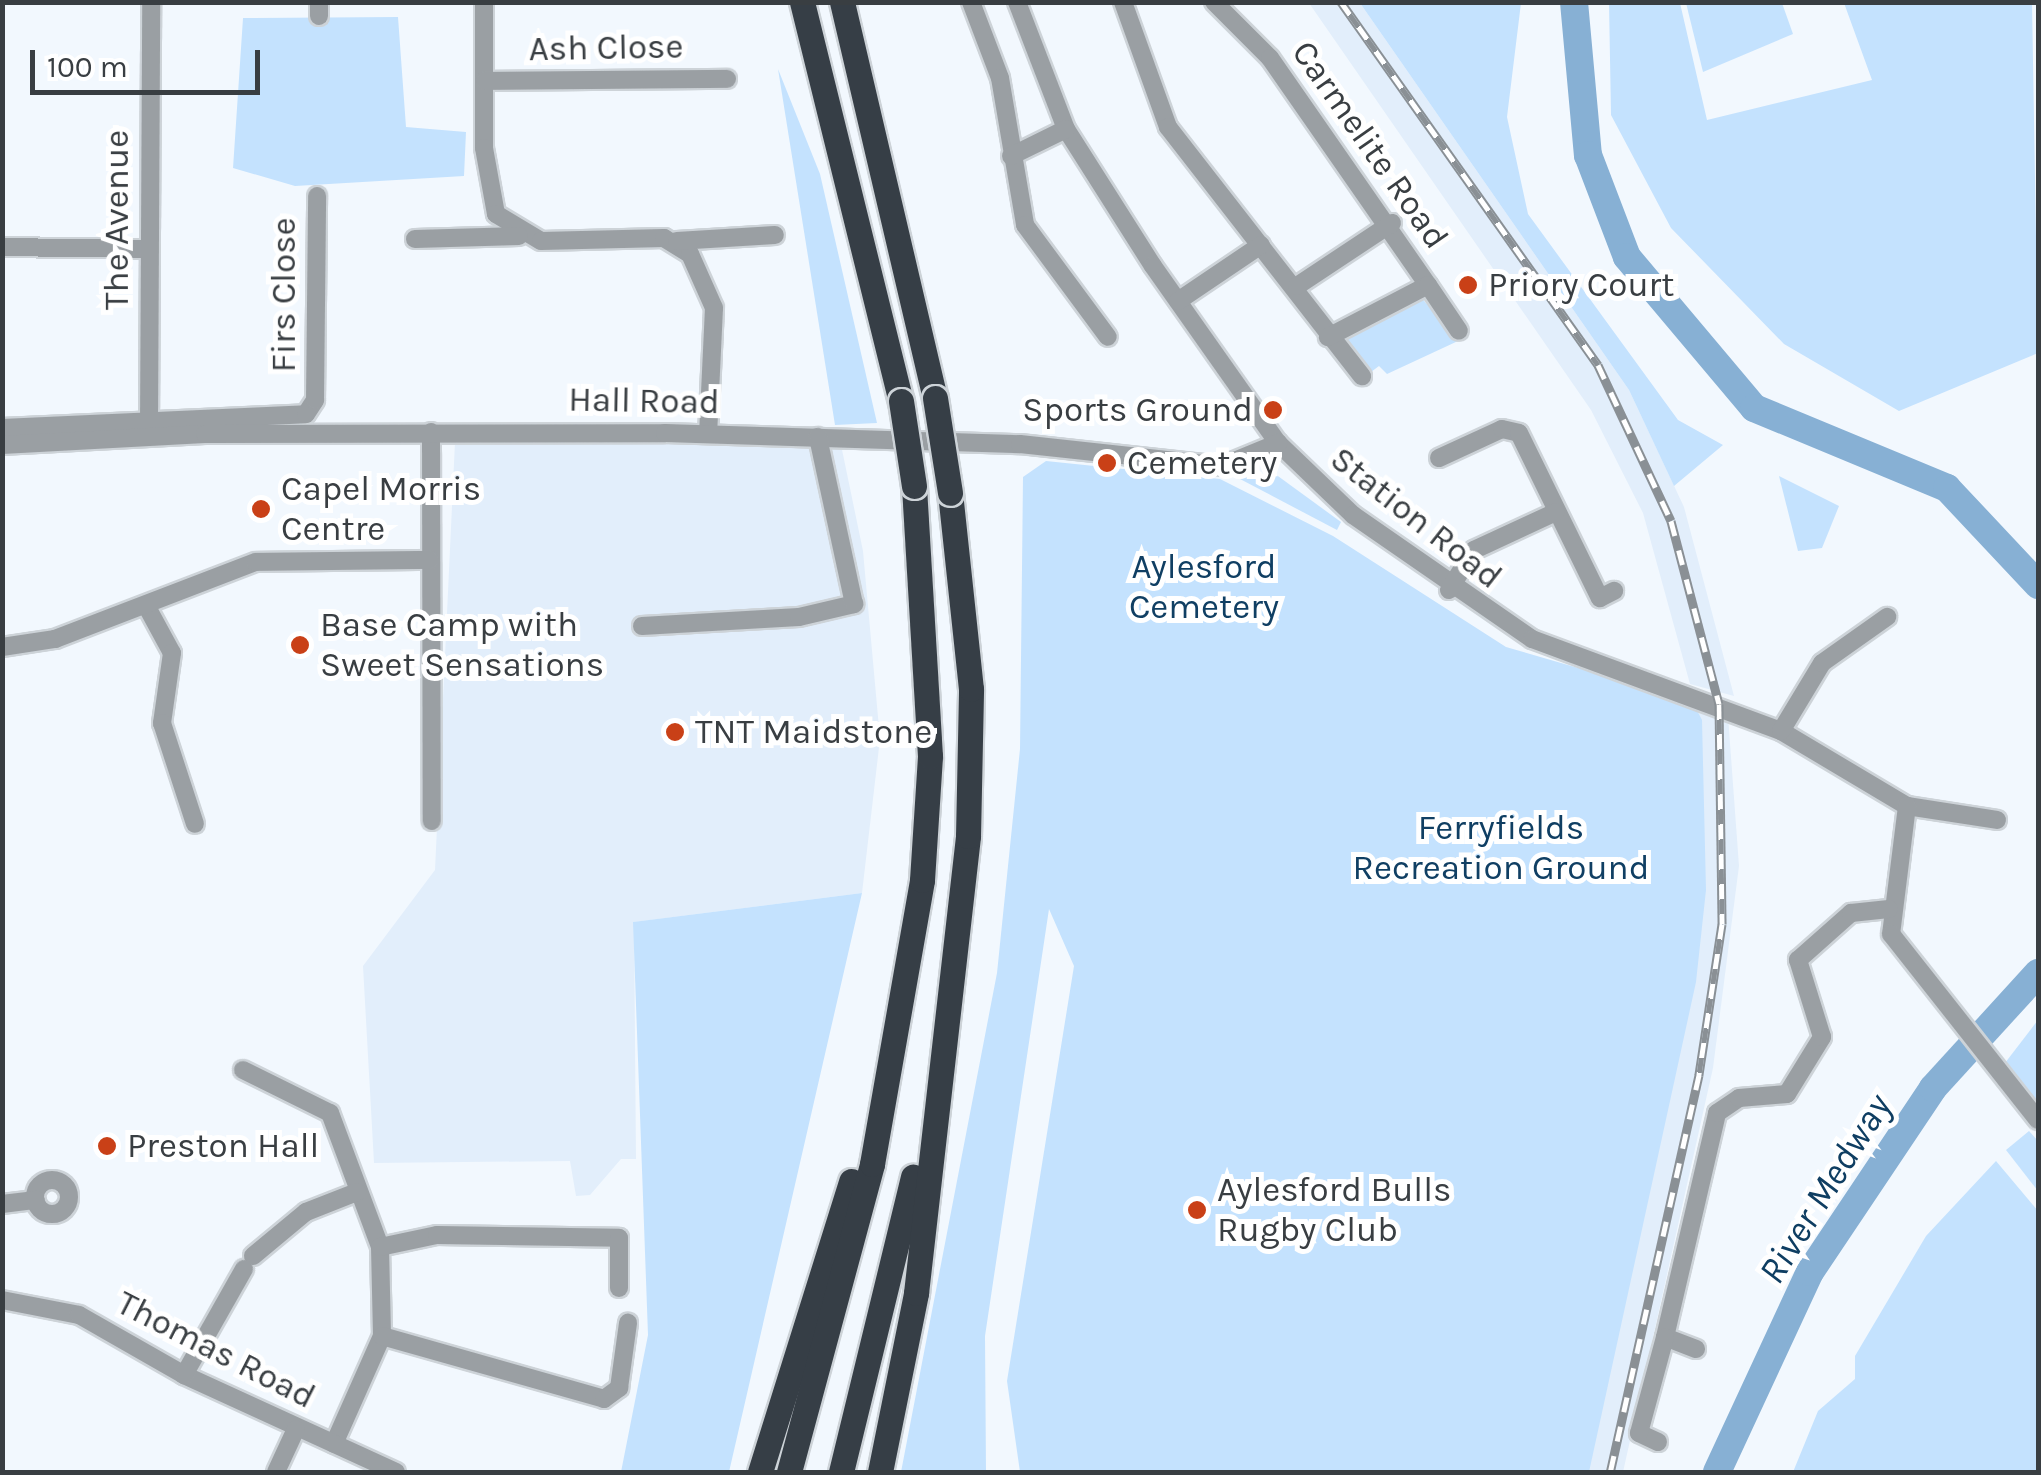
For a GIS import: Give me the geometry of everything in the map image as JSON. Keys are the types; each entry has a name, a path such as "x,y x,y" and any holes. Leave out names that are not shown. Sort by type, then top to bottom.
{"highway":[{"path":"789,1472 890,1066 915,933 930,756 914,486 901,401 802,2"},
{"path":"842,2 935,398 950,493 971,689 968,836 931,1109 916,1293 880,1472"},
{"path":"760,1472 890,1066"},
{"path":"841,1472 931,1109"}],"street":[{"name":"The Avenue","path":"150,438 152,2"},
{"path":"476,237 489,197 484,2"},
{"path":"971,2 1000,78 1010,156 1034,246 1108,337"},
{"name":"Station Road","path":"1016,2 1066,129 1178,302 1278,443 1449,590 1532,638 1781,731 1907,806 1998,820"},
{"path":"1123,2 1168,126 1297,286 1328,336 1362,376"},
{"name":"Carmelite Road","path":"1214,2 1270,58 1392,223 1459,330"},
{"name":"Ash Close","path":"485,82 728,79"},
{"path":"1010,156 1066,129"},
{"name":"Firs Close","path":"150,417 306,414 315,400 317,196"},
{"path":"489,197 504,227 528,236"},
{"path":"1297,286 1392,223"},
{"path":"414,238 528,236 677,241 775,236"},
{"path":"677,241 701,268 714,308 708,434"},
{"path":"1178,302 1261,245"},
{"path":"2,247 148,249"},
{"name":"Carmelite Road","path":"1328,336 1428,285"},
{"path":"2,428 150,417"},
{"path":"1439,458 1502,428 1519,433 1600,598 1614,591"},
{"path":"431,432 432,821"},
{"name":"Hall Road","path":"2,446 150,438 431,432 708,434 1020,444 1222,466 1278,443"},
{"path":"642,626 800,617 854,604 818,437"},
{"path":"1449,590 1474,550 1556,512"},
{"path":"2,647 146,607 256,562 430,560"},
{"path":"146,607 172,654 162,723 194,824"},
{"path":"1781,731 1822,664 1887,617"},
{"path":"1907,806 1889,908 1891,934 1931,992 2036,1118"},
{"path":"1658,1442 1639,1433 1717,1113 1740,1098 1787,1094 1822,1037 1798,960 1851,913 1889,908"},
{"path":"242,1070 330,1113 380,1247 382,1336 334,1444"},
{"path":"184,1375 248,1263 306,1212 358,1192"},
{"path":"2,1204 36,1200"},
{"path":"380,1247 436,1235 619,1238 618,1288"},
{"name":"Thomas Road","path":"2,1300 78,1314 184,1375 296,1430 396,1472"},
{"path":"382,1336 604,1399 619,1388 628,1323"},
{"path":"1665,1337 1696,1350"},
{"path":"276,1472 296,1430"}],"shaded area":[{"path":"1309,3 1360,3 1629,390 1684,507 1734,696 1690,684 1643,513 1591,410"},
{"path":"840,440 863,551 880,739 862,893 634,922 636,1159 621,1159 590,1195 576,1196 570,1161 374,1163 363,966 435,870 455,442"},
{"path":"1692,705 1728,716 1739,866 1713,1068 1623,1472 1584,1472"}],"green space":[{"path":"1360,3 1521,3 1507,117 1528,214 1678,420 1723,445 1674,486 1629,390"},
{"path":"1609,3 1680,3 1707,120 1872,80 1844,3 2032,3 2038,353 1899,411 1784,344 1671,228 1611,115"},
{"path":"1686,3 1782,3 1793,34 1703,72"},
{"path":"398,17 406,127 466,132 464,176 295,186 233,168 243,18"},
{"path":"778,69 820,174 877,423 835,425"},
{"path":"1420,296 1458,341 1387,374 1379,366 1371,372 1342,337"},
{"path":"1046,461 1220,479 1333,536 1506,647 1692,701 1702,720 1706,890 1696,982 1589,1472 1020,1472 1007,1381 1074,966 1049,909 985,1336 986,1472 901,1472 997,973 1020,749 1023,477"},
{"path":"1271,471 1341,522 1337,530 1240,479"},
{"path":"1779,476 1839,506 1822,548 1798,551"},
{"path":"862,893 729,1472 621,1472 648,1335 633,922"},
{"path":"2038,1020 2038,1103 2005,1063"},
{"path":"2029,1131 2038,1141 2038,1191 2006,1150"},
{"path":"1996,1161 2038,1211 2038,1472 1793,1472 1818,1411 1855,1379 1855,1356 1926,1236"}],"waterway":[{"name":"River Medway","path":"1574,2 1588,155 1627,257 1754,408 1947,488 2038,585"},
{"name":"River Medway","path":"1717,1472 1810,1272 1933,1088 2038,973"}],"railway":[{"path":"1341,2 1598,365 1671,521 1719,704 1722,924 1699,1075 1610,1472"}],"place":[{"name":"Priory Court","path":"1468,285"},
{"name":"Sports Ground","path":"1273,410"},
{"name":"Cemetery","path":"1107,463"},
{"name":"Capel Morris Centre","path":"261,509"},
{"name":"Base Camp with Sweet Sensations","path":"300,645"},
{"name":"TNT Maidstone","path":"675,732"},
{"name":"Preston Hall","path":"107,1146"},
{"name":"Aylesford Bulls Rugby Club","path":"1197,1210"}],"park label":[{"name":"Aylesford Cemetery","path":"1204,587"},
{"name":"Ferryfields Recreation Ground","path":"1501,848"}]}
